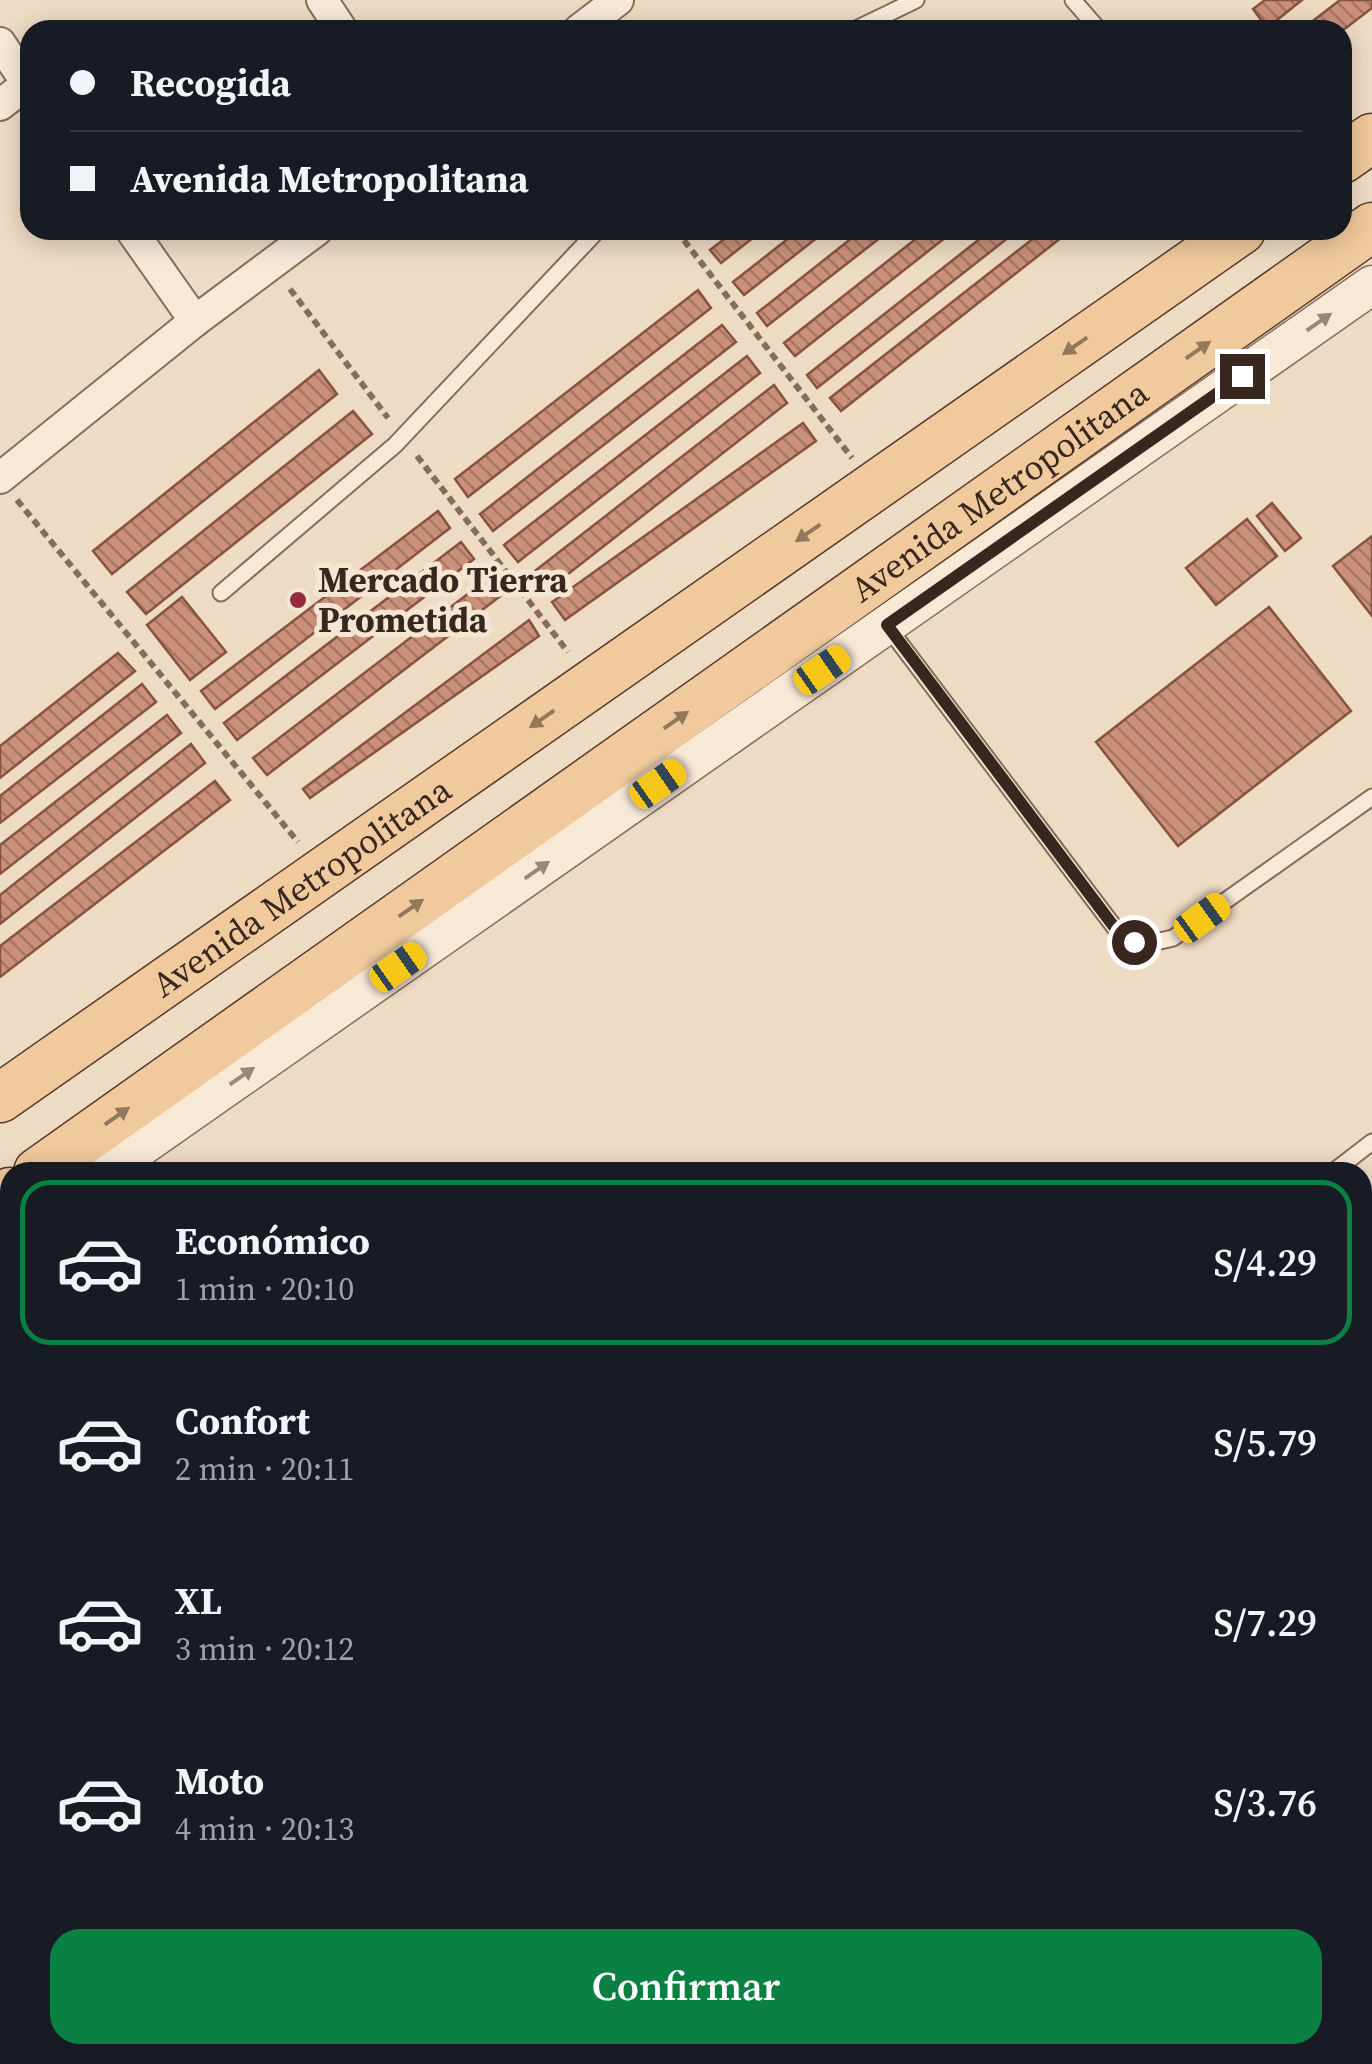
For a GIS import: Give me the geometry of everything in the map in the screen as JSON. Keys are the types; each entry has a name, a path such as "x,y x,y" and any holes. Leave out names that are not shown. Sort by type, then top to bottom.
{"main road":[{"name":"Avenida Metropolitana","path":"52,1162 1372,227"},
{"name":"Avenida Metropolitana","path":"0,1098 1226,240"}],"street":[{"path":"592,20 618,0"},
{"path":"0,43 20,73"},
{"path":"138,240 195,321"},
{"path":"6,486 195,321 303,240"},
{"name":"Avenida Metropolitana","path":"118,1162 1372,285"}],"lane":[{"path":"875,20 916,0"},
{"path":"1073,0 1090,20"},
{"path":"221,592 402,437 589,240"},
{"path":"887,625 1118,932 1134,942 1154,943 1173,938 1372,797"},
{"path":"1348,1162 1370,1148"}],"path":[{"path":"684,240 874,486"},
{"path":"271,264 592,684"},
{"path":"6,486 323,872"}],"building":[{"path":"1265,0 1302,0 1277,20 1261,20 1253,9"},
{"path":"1340,0 1372,0 1372,8 1352,23 1352,20 1314,20"},
{"path":"723,240 750,240 721,263 710,250"},
{"path":"786,240 814,240 744,295 733,282"},
{"path":"849,240 877,240 767,326 757,313"},
{"path":"914,240 942,240 795,356 784,343"},
{"path":"978,240 1005,240 817,388 807,375"},
{"path":"1031,240 1058,240 841,411 830,398"},
{"path":"698,290 711,308 468,497 455,479"},
{"path":"722,325 736,342 493,531 480,514"},
{"path":"747,356 760,373 518,562 504,545"},
{"path":"319,370 337,394 112,574 93,551"},
{"path":"774,385 787,403 545,592 531,574"},
{"path":"353,411 372,434 146,614 127,592"},
{"path":"803,423 816,441 565,620 552,602"},
{"path":"1272,503 1301,538 1285,551 1257,516"},
{"path":"438,511 450,528 215,709 201,691"},
{"path":"1247,519 1277,556 1216,605 1186,568"},
{"path":"1372,536 1372,616 1333,566"},
{"path":"461,542 474,559 237,740 224,723"},
{"path":"490,577 503,594 267,775 253,758"},
{"path":"182,597 226,652 190,680 147,625"},
{"path":"1269,607 1351,711 1178,846 1096,742"},
{"path":"529,620 539,636 310,798 303,789"},
{"path":"118,653 135,671 0,778 0,746"},
{"path":"142,684 156,702 0,823 0,796"},
{"path":"167,715 181,733 0,874 0,845"},
{"path":"191,744 205,763 0,924 0,895"},
{"path":"215,781 230,800 0,977 0,946"}],"place":[{"name":"Mercado Tierra Prometida","path":"298,600"}],"route":[{"path":"1134,942 1118,932 887,625 1242,376"}]}
